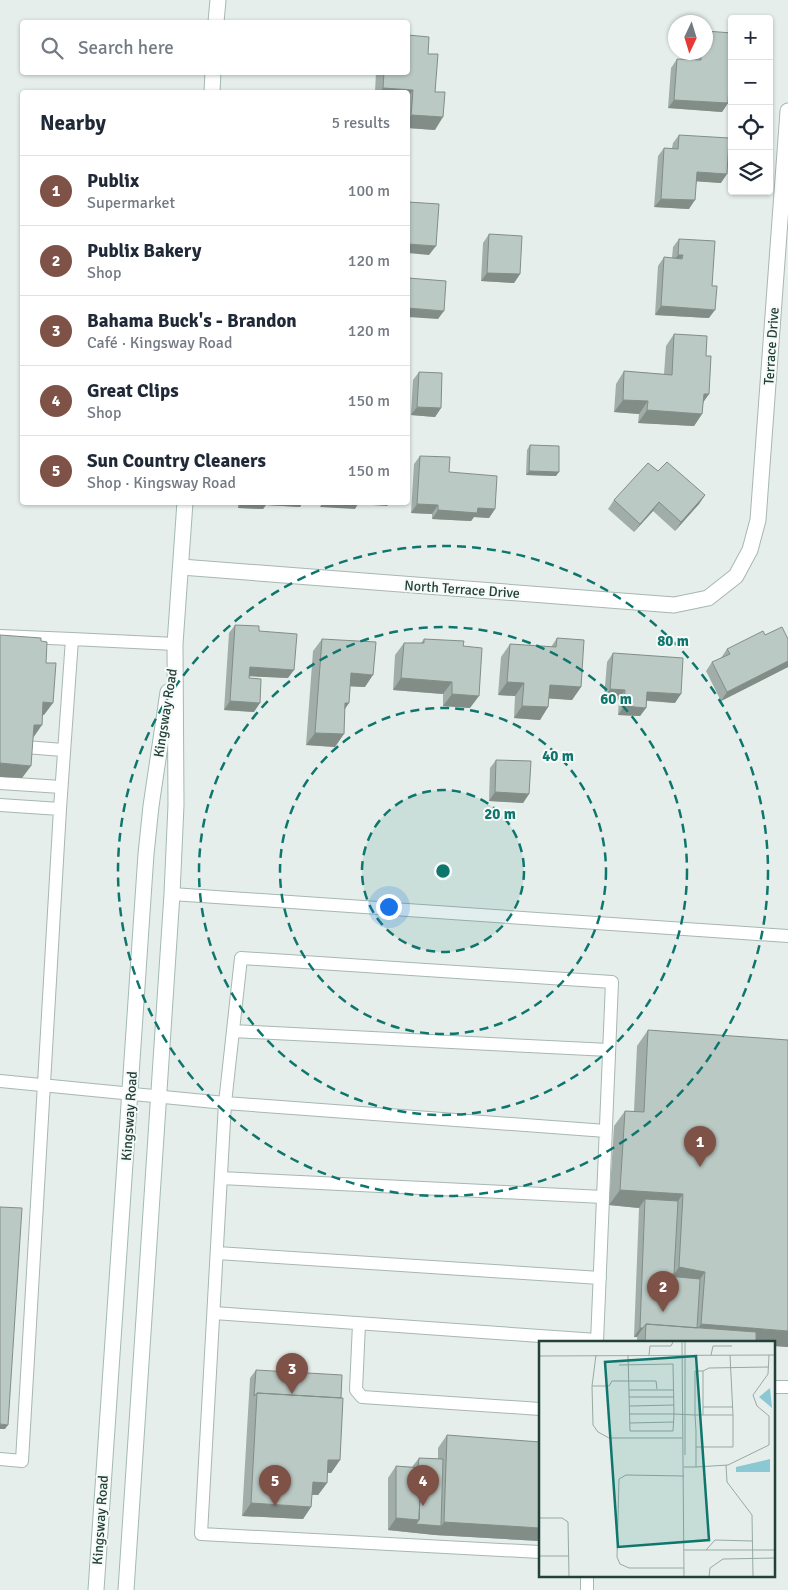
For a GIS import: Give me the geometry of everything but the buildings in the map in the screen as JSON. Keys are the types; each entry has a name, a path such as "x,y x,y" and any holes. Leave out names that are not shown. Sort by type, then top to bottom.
{"street":[{"path":"216,20 218,0"},
{"path":"212,90 213,75"},
{"name":"Terrace Drive","path":"736,576 750,550 758,520 788,112"},
{"name":"Kingsway Road","path":"96,1590 151,806 175,644 185,505"},
{"name":"North Terrace Drive","path":"181,567 674,605 708,598 736,576"},
{"name":"Kingsway Road","path":"126,1590 161,1095 172,894 176,805 175,644"}],"lane":[{"path":"0,636 175,644"},
{"path":"0,1459 22,1461 42,1084 63,750 72,639"},
{"path":"25,747 63,750"},
{"path":"0,783 61,787"},
{"path":"0,805 60,809"},
{"path":"172,894 788,936"},
{"path":"214,1313 597,1341 612,982 241,958 226,1103 201,1534 539,1552"},
{"path":"233,1031 609,1050"},
{"path":"0,1081 131,1092 226,1103 606,1131"},
{"path":"221,1178 603,1197"},
{"path":"217,1252 600,1278"},
{"path":"359,1324 356,1390 362,1397 539,1409"}],"place":[{"name":"Publix","path":"700,1167"},
{"name":"Publix Bakery","path":"663,1312"},
{"name":"Bahama Buck's - Brandon","path":"292,1394"},
{"name":"Sun Country Cleaners","path":"275,1506"},
{"name":"Great Clips","path":"423,1506"}]}
